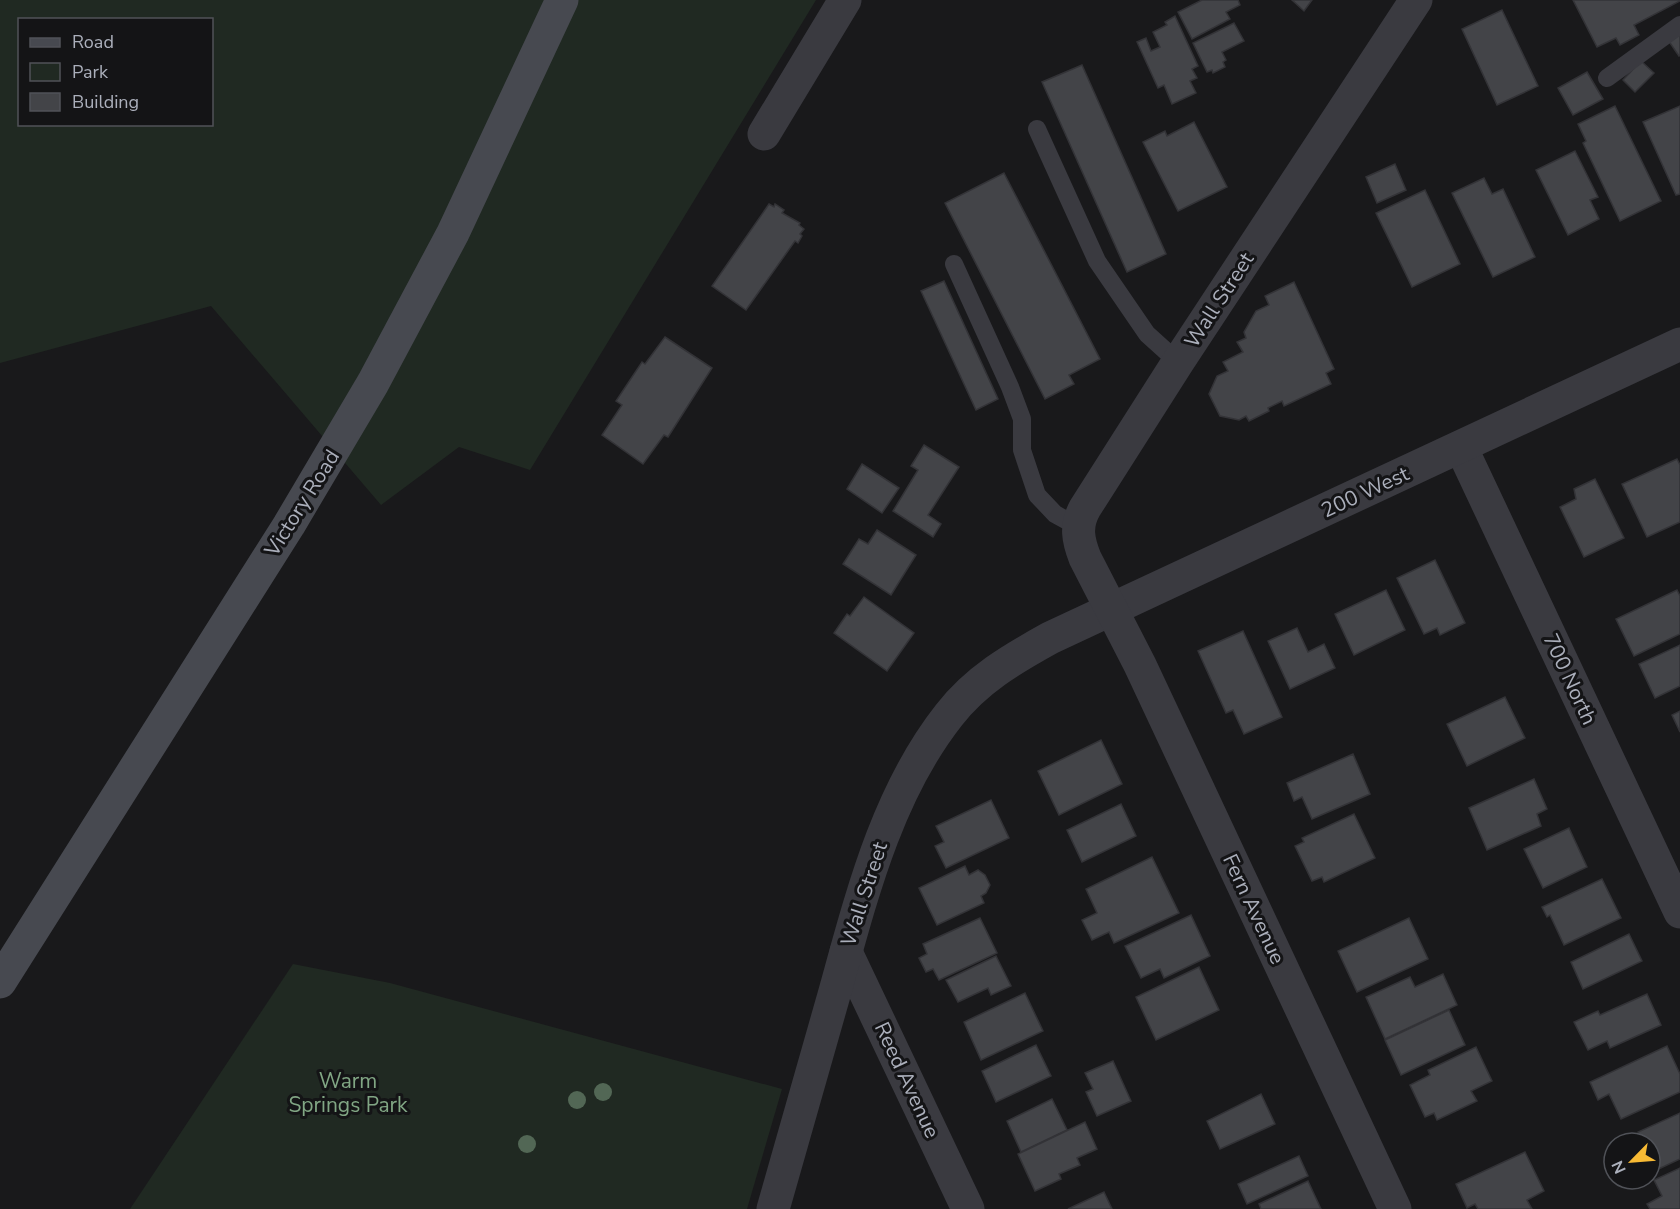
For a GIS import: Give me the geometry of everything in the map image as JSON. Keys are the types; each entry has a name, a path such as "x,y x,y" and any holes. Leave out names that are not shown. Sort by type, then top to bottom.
{"main road":[{"name":"Victory Road","path":"0,982 289,525 373,383 453,233 562,0"}],"street":[{"path":"764,134 845,0"},
{"name":"Wall Street","path":"1077,526 1085,508 1178,362 1416,0"},
{"name":"200 West","path":"1050,638 1680,344"},
{"name":"700 North","path":"1461,447 1680,912"},
{"path":"1077,526 1079,543 1085,558 1112,610"},
{"name":"Fern Avenue","path":"1112,610 1395,1209"},
{"name":"Wall Street","path":"773,1209 846,952 882,838 919,757 950,714 978,683 1009,661 1050,638"},
{"name":"Reed Avenue","path":"846,952 968,1209"}],"lane":[{"path":"1607,78 1680,25"},
{"path":"1038,129 1097,261 1147,334 1178,362"},
{"path":"954,264 1022,419 1022,450 1037,495 1055,514 1077,526"}],"green space":[{"path":"0,0 816,0 530,470 459,447 381,505 211,306 0,363"},
{"name":"Warm Springs Park","path":"293,964 390,983 782,1089 747,1209 130,1209"}],"building":[{"path":"1202,0 1238,0 1240,5 1226,12 1230,19 1192,39 1178,12"},
{"path":"1292,0 1312,0 1304,11"},
{"path":"1573,0 1680,1 1634,25 1639,35 1620,45 1616,38 1597,47"},
{"path":"1502,10 1538,86 1497,105 1462,29"},
{"path":"1175,16 1198,66 1192,69 1197,78 1190,81 1196,93 1172,104 1164,85 1158,88 1137,42 1146,38 1151,51 1160,47 1153,32 1167,25 1165,22"},
{"path":"1234,23 1244,41 1222,52 1226,60 1223,62 1225,67 1213,73 1212,70 1207,72 1193,43"},
{"path":"1680,32 1680,55 1679,56 1668,40"},
{"path":"1641,61 1654,73 1635,92 1623,80"},
{"path":"1082,65 1166,254 1127,272 1042,82"},
{"path":"1587,72 1603,99 1573,115 1558,88"},
{"path":"1615,106 1661,201 1620,221 1583,143 1586,141 1578,124"},
{"path":"1680,106 1680,194 1676,195 1643,122"},
{"path":"1194,122 1227,187 1178,211 1143,142 1165,131 1167,136"},
{"path":"1575,151 1598,197 1590,200 1599,219 1568,235 1536,170"},
{"path":"1395,164 1406,190 1377,203 1366,177"},
{"path":"1004,173 1100,359 1069,375 1074,384 1045,399 945,203"},
{"path":"1484,178 1492,194 1503,189 1535,257 1493,277 1452,193"},
{"path":"1425,190 1460,264 1412,287 1376,213"},
{"path":"769,204 774,207 775,204 784,210 782,213 800,223 799,225 804,229 798,243 795,241 746,310 712,286"},
{"path":"944,281 998,399 976,410 921,291"},
{"path":"1294,282 1334,369 1326,373 1331,384 1284,406 1282,401 1268,408 1269,411 1249,421 1246,416 1239,420 1220,416 1209,394 1217,376 1228,371 1223,362 1243,352 1237,342 1246,338 1244,332 1256,311 1269,305 1265,296"},
{"path":"665,337 712,368 668,437 664,435 643,464 602,435 622,405 616,401 642,362 645,364"},
{"path":"924,445 959,467 928,515 941,524 933,537 893,511 918,470 911,466"},
{"path":"1677,459 1680,465 1680,522 1647,537 1622,484"},
{"path":"862,464 899,488 882,513 847,489"},
{"path":"1595,479 1624,538 1584,557 1560,507 1576,499 1574,489"},
{"path":"877,530 916,555 891,595 843,564 859,539 868,544"},
{"path":"1435,560 1465,623 1440,635 1437,628 1424,634 1397,578"},
{"path":"1386,590 1405,630 1354,655 1335,614"},
{"path":"1677,590 1680,596 1680,634 1634,656 1616,619"},
{"path":"864,597 914,633 887,671 834,633 847,614 850,616"},
{"path":"1297,628 1308,652 1324,644 1335,668 1290,689 1268,641"},
{"path":"1243,631 1282,717 1244,734 1233,710 1226,713 1198,651"},
{"path":"1680,645 1680,686 1655,698 1639,664"},
{"path":"1505,697 1525,738 1467,766 1447,724"},
{"path":"1680,711 1680,732 1672,715"},
{"path":"1101,740 1122,784 1059,815 1038,771"},
{"path":"1353,754 1370,794 1312,819 1302,797 1294,801 1287,783"},
{"path":"1534,779 1547,809 1537,814 1541,826 1487,850 1469,808"},
{"path":"991,800 1009,838 946,868 935,846 944,842 936,826"},
{"path":"1121,804 1136,836 1082,862 1067,830"},
{"path":"1354,814 1375,858 1324,882 1322,877 1312,881 1295,846 1304,842 1302,838"},
{"path":"1569,828 1587,867 1543,888 1524,849"},
{"path":"1152,857 1179,913 1114,943 1109,932 1092,940 1082,920 1097,913 1086,889"},
{"path":"965,866 969,875 978,870 985,875 990,885 986,893 981,896 984,903 937,925 919,888"},
{"path":"1602,879 1621,918 1564,945 1550,915 1547,917 1542,907"},
{"path":"1191,915 1210,956 1164,978 1160,969 1141,978 1125,946"},
{"path":"980,918 997,953 939,980 933,969 926,972 919,958 927,954 923,944"},
{"path":"1409,918 1428,959 1357,992 1338,951"},
{"path":"1629,934 1642,961 1583,989 1571,962"},
{"path":"996,956 1011,986 991,995 988,988 958,1002 946,980"},
{"path":"1199,967 1219,1010 1156,1040 1136,997"},
{"path":"1443,974 1457,1005 1385,1039 1366,997 1410,977 1415,987"},
{"path":"1025,993 1043,1031 981,1060 964,1022"},
{"path":"1647,994 1661,1025 1610,1048 1607,1041 1588,1050 1574,1022 1598,1011 1600,1015"},
{"path":"1449,1010 1465,1045 1401,1075 1385,1040"},
{"path":"1036,1045 1051,1076 996,1102 982,1071"},
{"path":"1667,1046 1680,1074 1680,1092 1621,1119 1609,1094 1598,1100 1590,1082"},
{"path":"1476,1047 1492,1081 1471,1091 1477,1101 1437,1120 1434,1113 1425,1117 1410,1085 1430,1075 1428,1070"},
{"path":"1113,1061 1131,1101 1097,1116 1086,1092 1093,1089 1085,1073"},
{"path":"1261,1094 1275,1124 1220,1149 1207,1121"},
{"path":"1052,1099 1067,1130 1021,1152 1007,1121"},
{"path":"1680,1113 1680,1159 1662,1167 1662,1131 1640,1131"},
{"path":"1085,1122 1097,1149 1077,1158 1080,1165 1059,1174 1061,1179 1035,1191 1018,1154"},
{"path":"1525,1152 1544,1191 1527,1200 1532,1209 1478,1209 1475,1204 1467,1208 1456,1184"},
{"path":"1299,1156 1308,1176 1247,1204 1238,1184"},
{"path":"1680,1168 1680,1209 1650,1209 1647,1204 1662,1196 1660,1191 1662,1191 1662,1176"},
{"path":"1308,1181 1321,1209 1261,1209 1259,1204"},
{"path":"1104,1192 1112,1209 1068,1209"}]}
